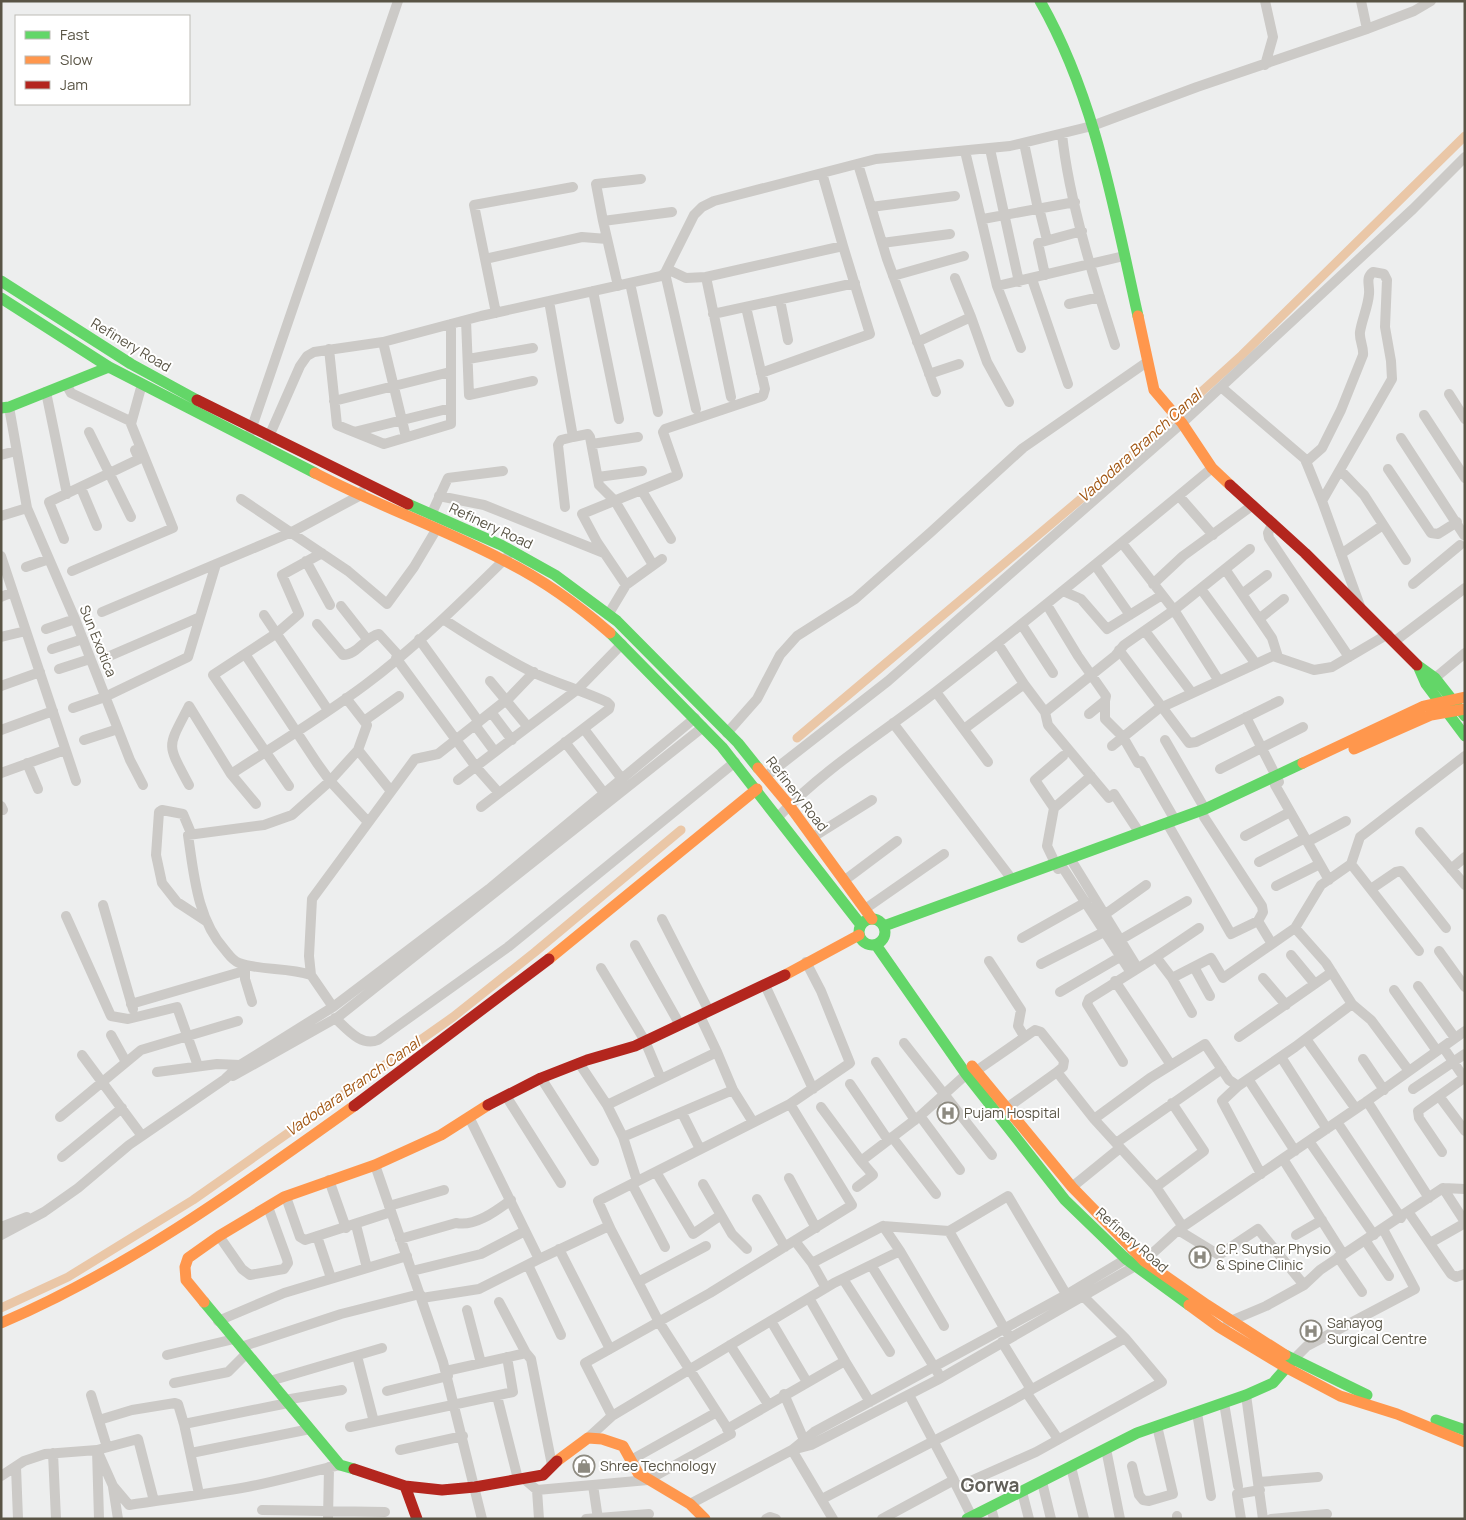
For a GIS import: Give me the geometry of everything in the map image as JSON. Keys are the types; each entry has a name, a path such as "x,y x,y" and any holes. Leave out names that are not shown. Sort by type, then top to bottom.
{"street":[{"path":"248,438 398,1"},
{"path":"882,937 1171,824 1204,813 1431,715 1463,711 1459,698 1418,665 1392,637 1273,523 1212,468 1181,422 1154,390 1104,164 1077,82 1040,1"},
{"path":"1264,65 1273,37 1265,1"},
{"path":"1361,1 1367,30"},
{"path":"696,409 666,271 694,215 714,201 876,159 965,151 1024,143 1092,126 1197,87 1367,30 1414,11 1431,1"},
{"path":"1062,134 1075,202 1090,263 1115,345"},
{"path":"1024,143 1038,209 1047,240"},
{"path":"990,148 1019,282"},
{"path":"965,151 998,286 1022,348"},
{"path":"765,777 888,681 1181,422 1413,209 1465,157"},
{"path":"858,164 893,276 936,392"},
{"path":"761,373 870,334 822,173"},
{"path":"618,286 596,184 641,179"},
{"path":"496,313 474,205 573,187"},
{"path":"871,207 955,196"},
{"path":"983,220 1075,202"},
{"path":"603,221 672,212"},
{"path":"1045,275 1037,246 1040,242 1082,231"},
{"path":"882,243 950,234"},
{"path":"485,259 582,237 607,239"},
{"path":"264,446 304,359 314,352 383,342 466,320 630,283 666,271 686,278 706,278 843,246"},
{"path":"893,276 964,256"},
{"path":"998,286 1124,256"},
{"path":"1306,462 1322,448 1355,375 1364,349 1360,333 1369,293 1368,281 1373,272 1380,273 1387,280 1385,327 1392,378 1322,501"},
{"path":"706,278 731,397"},
{"path":"955,278 971,317 986,362 1009,402"},
{"path":"1032,279 1068,384"},
{"name":"Refinery Road","path":"1,281 136,367 365,483 431,515 513,551 555,575 608,615 653,655 730,735 789,805 869,914"},
{"path":"630,283 658,412"},
{"path":"713,314 856,283"},
{"path":"4,299 14,289"},
{"path":"593,291 618,420"},
{"path":"1069,304 1100,297"},
{"name":"Refinery Road","path":"4,299 109,367 360,496 504,560 586,612 622,644 695,718 735,762 778,817 860,930"},
{"path":"780,300 788,340"},
{"path":"549,301 573,437"},
{"path":"626,585 604,553 582,514 678,475 664,430 760,397 765,393 746,307"},
{"path":"917,342 971,317"},
{"path":"466,320 470,395 533,381"},
{"path":"329,349 337,425 384,444 451,424 451,324"},
{"path":"383,342 406,437"},
{"path":"468,359 533,348"},
{"path":"722,747 757,699 780,655 797,636 855,598 1023,448 1147,362"},
{"path":"929,374 959,364"},
{"path":"5,408 109,367"},
{"path":"334,401 450,372"},
{"path":"64,539 49,502 139,459 128,432 128,420 140,383"},
{"path":"72,571 174,528 131,424 140,383"},
{"path":"66,384 69,391 76,396 128,420"},
{"path":"1220,387 1306,462 1361,608"},
{"path":"46,392 67,494"},
{"path":"1449,394 1465,418"},
{"name":"Sun Exotica","path":"5,408 16,451 27,508 75,619 90,659 108,695 118,729 142,785"},
{"path":"354,432 451,408"},
{"path":"1424,415 1465,478"},
{"path":"89,432 131,518"},
{"path":"565,507 558,444 560,441 588,434 592,444 599,485 615,501 657,562 626,585 608,615"},
{"path":"592,444 638,438"},
{"path":"1401,438 1457,522 1463,541 1413,584"},
{"path":"1,455 16,451"},
{"path":"778,817 844,757 936,692 998,644 1212,468"},
{"path":"1388,469 1431,533 1438,534 1457,522"},
{"path":"1340,470 1364,496 1406,560"},
{"path":"431,515 446,480 450,477 504,472"},
{"path":"598,477 642,472"},
{"path":"102,612 292,532 360,496 365,483"},
{"path":"81,488 96,526"},
{"path":"642,491 671,539"},
{"path":"439,496 484,505 604,553"},
{"path":"1179,496 1213,535"},
{"path":"241,499 348,571 387,604 414,567 436,530"},
{"path":"1153,584 1183,556 1252,505"},
{"path":"1,516 27,508"},
{"path":"1273,523 1268,533 1269,538 1349,657"},
{"path":"1341,554 1383,525"},
{"path":"1122,543 1174,610 1219,681"},
{"path":"1045,712 1119,650 1174,610 1250,549"},
{"path":"231,774 346,698 443,618 513,551"},
{"path":"288,786 213,675 276,634 299,614 282,575 322,553"},
{"path":"1,556 76,781"},
{"path":"26,566 49,559"},
{"path":"306,561 330,605"},
{"path":"73,708 108,695 188,657 216,564"},
{"path":"1095,565 1130,615"},
{"path":"1225,569 1274,642 1278,657"},
{"path":"1242,594 1267,574"},
{"path":"1112,746 1164,707 1273,656 1314,670 1332,667 1392,637 1465,588"},
{"path":"1200,589 1256,664"},
{"path":"1063,591 1081,599 1105,628 1109,628 1162,595"},
{"path":"1,597 13,592"},
{"path":"1259,619 1284,599"},
{"path":"1046,605 1106,696 1105,719 1123,737 1139,762 1231,934 1258,921 1263,912 1262,906 1204,813 1165,740"},
{"path":"341,606 367,639"},
{"path":"264,615 328,710"},
{"path":"105,658 200,617"},
{"path":"443,618 486,647 534,672 578,689 610,705 608,709 584,729 481,807"},
{"path":"46,629 75,619"},
{"path":"317,624 343,655 349,654 376,634 381,634 476,767 499,793"},
{"path":"613,635 620,625"},
{"path":"1022,625 1053,673"},
{"path":"1,637 26,631"},
{"path":"1145,631 1192,693"},
{"path":"52,649 82,639"},
{"path":"419,639 495,752"},
{"path":"458,780 578,689 622,644"},
{"path":"998,644 1045,712 1048,725 1091,776 1112,796 1139,832"},
{"path":"1119,650 1189,742 1196,742 1279,701"},
{"path":"1435,678 1465,653"},
{"path":"245,654 295,733 330,781 368,822"},
{"path":"59,669 90,659"},
{"path":"1418,665 1426,684 1465,736"},
{"path":"1,686 40,672"},
{"path":"333,1007 311,975 309,956 312,899 415,758 438,754 505,701 534,672"},
{"path":"490,681 528,727"},
{"path":"964,729 1024,684"},
{"path":"936,692 988,762"},
{"path":"364,721 399,696"},
{"path":"252,1002 244,968 216,940 202,912 194,880 188,835 264,824 292,815 330,781 358,750 367,725 346,698"},
{"path":"1277,781 1424,706 1439,701 1459,698"},
{"path":"1089,714 1105,701"},
{"path":"189,785 171,748 172,741 189,706 231,774 256,804"},
{"path":"1,730 53,711"},
{"path":"491,712 512,740"},
{"path":"1246,717 1290,812 1329,880"},
{"path":"1,1235 38,1216 78,1188 142,1136 225,1079 240,1065 333,1007 490,889 695,718"},
{"path":"893,723 1011,878"},
{"path":"225,1079 237,1075 336,1018 703,727"},
{"path":"1220,769 1261,746 1303,727"},
{"path":"84,740 118,729"},
{"path":"584,729 622,778"},
{"path":"565,742 604,793"},
{"path":"1,773 65,750"},
{"path":"358,750 391,791"},
{"path":"1054,808 1035,780 1063,756"},
{"path":"1172,978 1212,958 1223,978 1295,928 1321,885 1351,864 1360,837 1465,756"},
{"path":"336,1018 360,1040 366,1042 378,1040 508,947 735,762"},
{"path":"27,763 38,789"},
{"path":"1091,776 1054,808 1047,846 1086,902 1120,957 1134,969"},
{"path":"1,1323 75,1289 205,1209 306,1140 503,994 757,789"},
{"path":"812,837 872,800"},
{"path":"191,834 183,814 162,810 159,812 157,868 169,894 207,922"},
{"path":"1244,836 1290,812"},
{"path":"1259,862 1346,821"},
{"path":"860,930 867,944 1011,878 1062,866 1139,832 1171,824"},
{"path":"1420,832 1465,885"},
{"path":"845,880 898,841"},
{"path":"328,1515 335,1466 287,1401 218,1321 186,1280 185,1267 188,1258 219,1236 286,1197 375,1165 441,1135 469,1117 541,1078 645,1041 765,985 860,930 869,914 944,854"},
{"path":"1451,870 1465,857"},
{"path":"1276,886 1320,864"},
{"path":"1351,864 1419,950"},
{"path":"1062,866 1104,915 1120,940 1134,969"},
{"path":"1371,889 1396,872 1401,871 1446,928"},
{"path":"1104,915 1146,885"},
{"path":"1022,938 1086,902"},
{"path":"1120,940 1187,902"},
{"path":"103,905 135,1017"},
{"path":"869,914 880,921 882,937"},
{"path":"66,916 113,1017 126,1019 177,1007 198,1066"},
{"path":"662,919 704,1014 717,1052 734,1090 753,1122"},
{"path":"1258,921 1272,944"},
{"path":"1123,1062 1087,1004 1089,999 1199,928"},
{"path":"1295,928 1332,972 1352,1004 1371,1020 1409,1071"},
{"path":"1041,964 1104,932"},
{"name":"Refinery Road","path":"882,937 972,1071 1065,1200 1140,1264 1221,1328 1290,1364 1354,1390 1465,1430"},
{"path":"635,945 680,1025"},
{"path":"1439,951 1465,987"},
{"path":"1291,956 1315,984"},
{"path":"1060,992 1120,957"},
{"path":"1156,957 1172,978 1192,1013"},
{"path":"989,961 1021,1010 1018,1026 1024,1036"},
{"path":"498,1396 520,1479 536,1490 648,1480 731,1434 726,1429 691,1369 659,1322 598,1201 790,1104 850,1063 821,991 806,962"},
{"path":"1194,967 1210,996"},
{"path":"132,1004 244,968 296,970 311,975"},
{"path":"601,968 645,1041 661,1079"},
{"path":"1239,1038 1332,972"},
{"path":"1263,978 1286,1005"},
{"path":"1115,981 1171,1065"},
{"path":"765,985 813,1089"},
{"path":"1418,986 1455,1038"},
{"path":"1394,990 1440,1049 1454,1062 1464,1078 1420,1109 1418,1114 1442,1152"},
{"path":"1261,1174 1222,1102 1238,1086 1306,1039 1352,1004"},
{"path":"60,1117 147,1047 238,1021"},
{"path":"862,1161 917,1118 972,1071 1032,1031 1041,1032 1064,1061 1063,1068 1008,1108"},
{"path":"690,1504 792,1450 804,1440 935,1367 1073,1304 1140,1264 1180,1228 1367,1102 1465,1031"},
{"path":"111,1035 126,1062"},
{"path":"1306,1039 1356,1109"},
{"path":"904,1043 992,1155"},
{"path":"1094,1119 1204,1044 1228,1080 1238,1086"},
{"path":"607,1105 717,1052"},
{"path":"1414,1089 1465,1054"},
{"path":"82,1055 142,1136"},
{"path":"1281,1056 1327,1129"},
{"path":"1363,1060 1384,1090"},
{"path":"876,1062 917,1118 960,1170"},
{"path":"157,1072 224,1063 240,1065"},
{"path":"579,1063 607,1105 623,1137 634,1182 665,1247"},
{"path":"1072,1187 1118,1146 1172,1103 1222,1070"},
{"name":"Refinery Road","path":"972,1071 1008,1108 1131,1256"},
{"path":"1057,1072 1094,1119 1156,1187 1180,1228 1219,1255 1258,1229 1304,1285"},
{"path":"541,1078 594,1161"},
{"path":"1248,1079 1295,1151"},
{"path":"850,1084 890,1139 936,1194"},
{"path":"623,1137 734,1090"},
{"path":"506,1096 560,1183"},
{"path":"1439,1096 1465,1130"},
{"path":"1367,1102 1429,1198"},
{"path":"1156,1187 1204,1151 1172,1103"},
{"path":"612,1416 585,1363 659,1322 852,1205 790,1104"},
{"path":"821,1107 873,1175 857,1187"},
{"path":"62,1157 122,1108"},
{"path":"682,1113 700,1149"},
{"path":"469,1117 539,1259"},
{"path":"1337,1122 1405,1215 1430,1243 1451,1274 1456,1277 1465,1274"},
{"path":"1310,1141 1369,1237 1389,1276"},
{"path":"1283,1159 1322,1220 1362,1292"},
{"path":"375,1165 447,1373 482,1519"},
{"path":"656,1172 693,1234 721,1215"},
{"path":"789,1178 816,1228"},
{"path":"329,1180 351,1226 367,1268"},
{"path":"703,1184 734,1237 747,1249"},
{"path":"1430,1243 1465,1222 1443,1188"},
{"path":"1221,1328 1231,1319 1266,1306 1304,1285 1341,1256 1443,1188 1465,1189"},
{"path":"286,1197 302,1240 305,1240 351,1226 390,1209 444,1190"},
{"path":"812,1264 883,1226 949,1231 1008,1196 1073,1304"},
{"path":"757,1199 785,1247"},
{"path":"400,1238 456,1223 465,1225 494,1212 511,1200"},
{"path":"219,1236 242,1269 250,1275 284,1269 288,1259 268,1207"},
{"path":"1,1227 26,1217 38,1216"},
{"path":"1296,1235 1322,1220"},
{"path":"167,1355 240,1347 341,1314 421,1296 479,1289 609,1226 612,1231"},
{"path":"883,1226 944,1326"},
{"path":"909,1395 955,1484 970,1518 992,1513 1022,1492 1106,1449 1157,1426 1246,1395 1278,1380 1307,1346 1415,1289 1383,1229"},
{"path":"412,1271 482,1254 525,1231"},
{"path":"949,1231 1005,1336 1029,1391 1058,1439"},
{"path":"317,1236 331,1278"},
{"path":"795,1241 812,1264 826,1288"},
{"path":"638,1282 706,1246"},
{"path":"559,1249 610,1349"},
{"path":"113,1486 129,1504 247,1487 335,1466 405,1486 442,1490 475,1487 543,1475 612,1416 843,1278 900,1251"},
{"path":"218,1321 284,1293 406,1256"},
{"path":"792,1450 811,1445 942,1378 1066,1295 1131,1256"},
{"name":"Refinery Road","path":"1140,1264 1231,1319 1290,1364 1340,1396 1397,1414 1465,1442"},
{"path":"528,1265 561,1335"},
{"path":"871,1265 942,1378"},
{"path":"843,1278 890,1352"},
{"path":"882,1519 955,1484 1058,1439 1162,1382 1125,1338 1084,1297"},
{"path":"809,1298 870,1402"},
{"path":"498,1302 531,1359 552,1466"},
{"path":"467,1310 481,1363"},
{"path":"772,1320 806,1382"},
{"path":"822,1499 1029,1391 1125,1338"},
{"path":"730,1346 768,1404"},
{"path":"174,1382 228,1372 240,1347"},
{"path":"270,1381 382,1348"},
{"path":"388,1390 481,1363 526,1353"},
{"path":"357,1356 374,1422"},
{"path":"350,1427 513,1392 507,1357"},
{"path":"726,1429 784,1394 845,1361"},
{"path":"184,1424 342,1390"},
{"path":"784,1394 804,1440"},
{"path":"90,1395 99,1420 102,1449 99,1519"},
{"path":"1246,1395 1263,1519"},
{"path":"1224,1403 1238,1486"},
{"path":"99,1420 132,1410 178,1404 191,1453 199,1494"},
{"path":"631,1460 716,1412"},
{"path":"1196,1412 1211,1496"},
{"path":"1132,1466 1139,1495 1144,1500 1150,1501 1174,1494 1157,1426"},
{"path":"191,1453 310,1430"},
{"path":"400,1450 463,1436"},
{"path":"1,1476 24,1461 53,1453 102,1449 138,1438 154,1501"},
{"path":"588,1438 602,1439 623,1446 638,1473 690,1504 705,1519"},
{"path":"102,1449 113,1486 118,1519"},
{"path":"1106,1449 1120,1519"},
{"path":"792,1450 833,1519"},
{"path":"53,1453 56,1519"},
{"path":"16,1467 18,1519"},
{"path":"1071,1467 1084,1519"},
{"path":"1241,1519 1237,1494 1259,1486 1318,1477"},
{"path":"1042,1482 1051,1519"},
{"path":"593,1485 598,1518"},
{"path":"405,1486 418,1519"},
{"path":"536,1490 538,1519"},
{"path":"1022,1492 1029,1519"},
{"path":"262,1510 328,1515 384,1512"},
{"path":"586,1519 649,1514"},
{"path":"1271,1519 1320,1516"},
{"path":"766,1519 770,1517 776,1519"}],"waterway":[{"name":"Vadodara Branch Canal","path":"797,738 1114,471 1242,355 1465,136"},
{"name":"Vadodara Branch Canal","path":"1,1308 68,1277 193,1200 453,1017 535,952 681,830"}],"traffic: fast":[{"path":"1040,1 1059,38 1089,115 1111,195 1138,316"},
{"path":"1,281 131,364 197,400"},
{"path":"1,298 109,367 315,473"},
{"path":"1,408 9,407 109,367"},
{"path":"408,504 501,545 555,575 617,621 738,743 758,768"},
{"path":"610,633 722,747 861,925"},
{"path":"1417,665 1435,678 1465,716"},
{"path":"1419,668 1426,684 1465,736"},
{"path":"884,926 1205,809 1303,763"},
{"path":"872,919 881,923 885,932 881,941 872,945 863,941 859,932 863,923 872,919"},
{"path":"876,945 966,1074 1065,1200 1126,1259 1189,1305"},
{"path":"204,1302 340,1465 354,1469"},
{"path":"1285,1355 1367,1395"},
{"path":"967,1519 1137,1433 1246,1395 1273,1383 1293,1360"},
{"path":"1436,1420 1465,1430"}],"traffic: slow":[{"path":"1138,316 1154,390 1182,423 1212,468 1230,485"},
{"path":"315,473 480,548 517,567 559,593 610,633"},
{"path":"1303,763 1424,706 1465,697"},
{"path":"1354,749 1431,715 1465,709"},
{"path":"758,768 789,805 872,919"},
{"path":"549,959 757,789"},
{"path":"785,975 859,935"},
{"path":"972,1066 1072,1187 1144,1261 1207,1305 1285,1355"},
{"path":"204,1302 186,1280 185,1267 188,1258 219,1236 284,1197 375,1165 441,1135 488,1105"},
{"path":"1,1323 94,1278 139,1252 227,1196 354,1106"},
{"path":"1189,1305 1219,1327 1287,1368 1340,1396 1397,1414 1465,1442"},
{"path":"557,1461 588,1438 602,1439 623,1446 638,1473 690,1504 705,1519"}],"traffic: jam":[{"path":"197,400 408,504"},
{"path":"1230,485 1305,553 1417,665"},
{"path":"354,1106 549,959"},
{"path":"488,1105 541,1078 587,1060 635,1046 785,975"},
{"path":"354,1469 405,1486 442,1490 475,1487 543,1475 557,1461"},
{"path":"405,1486 417,1519"}],"place":[{"name":"Pujam Hospital","path":"948,1113"},
{"name":"C.P. Suthar Physio & Spine Clinic","path":"1200,1257"},
{"name":"Sahayog Surgical Centre","path":"1311,1331"},
{"name":"Shree Technology","path":"584,1466"}],"district":[{"name":"Gorwa","path":"990,1485"}]}
